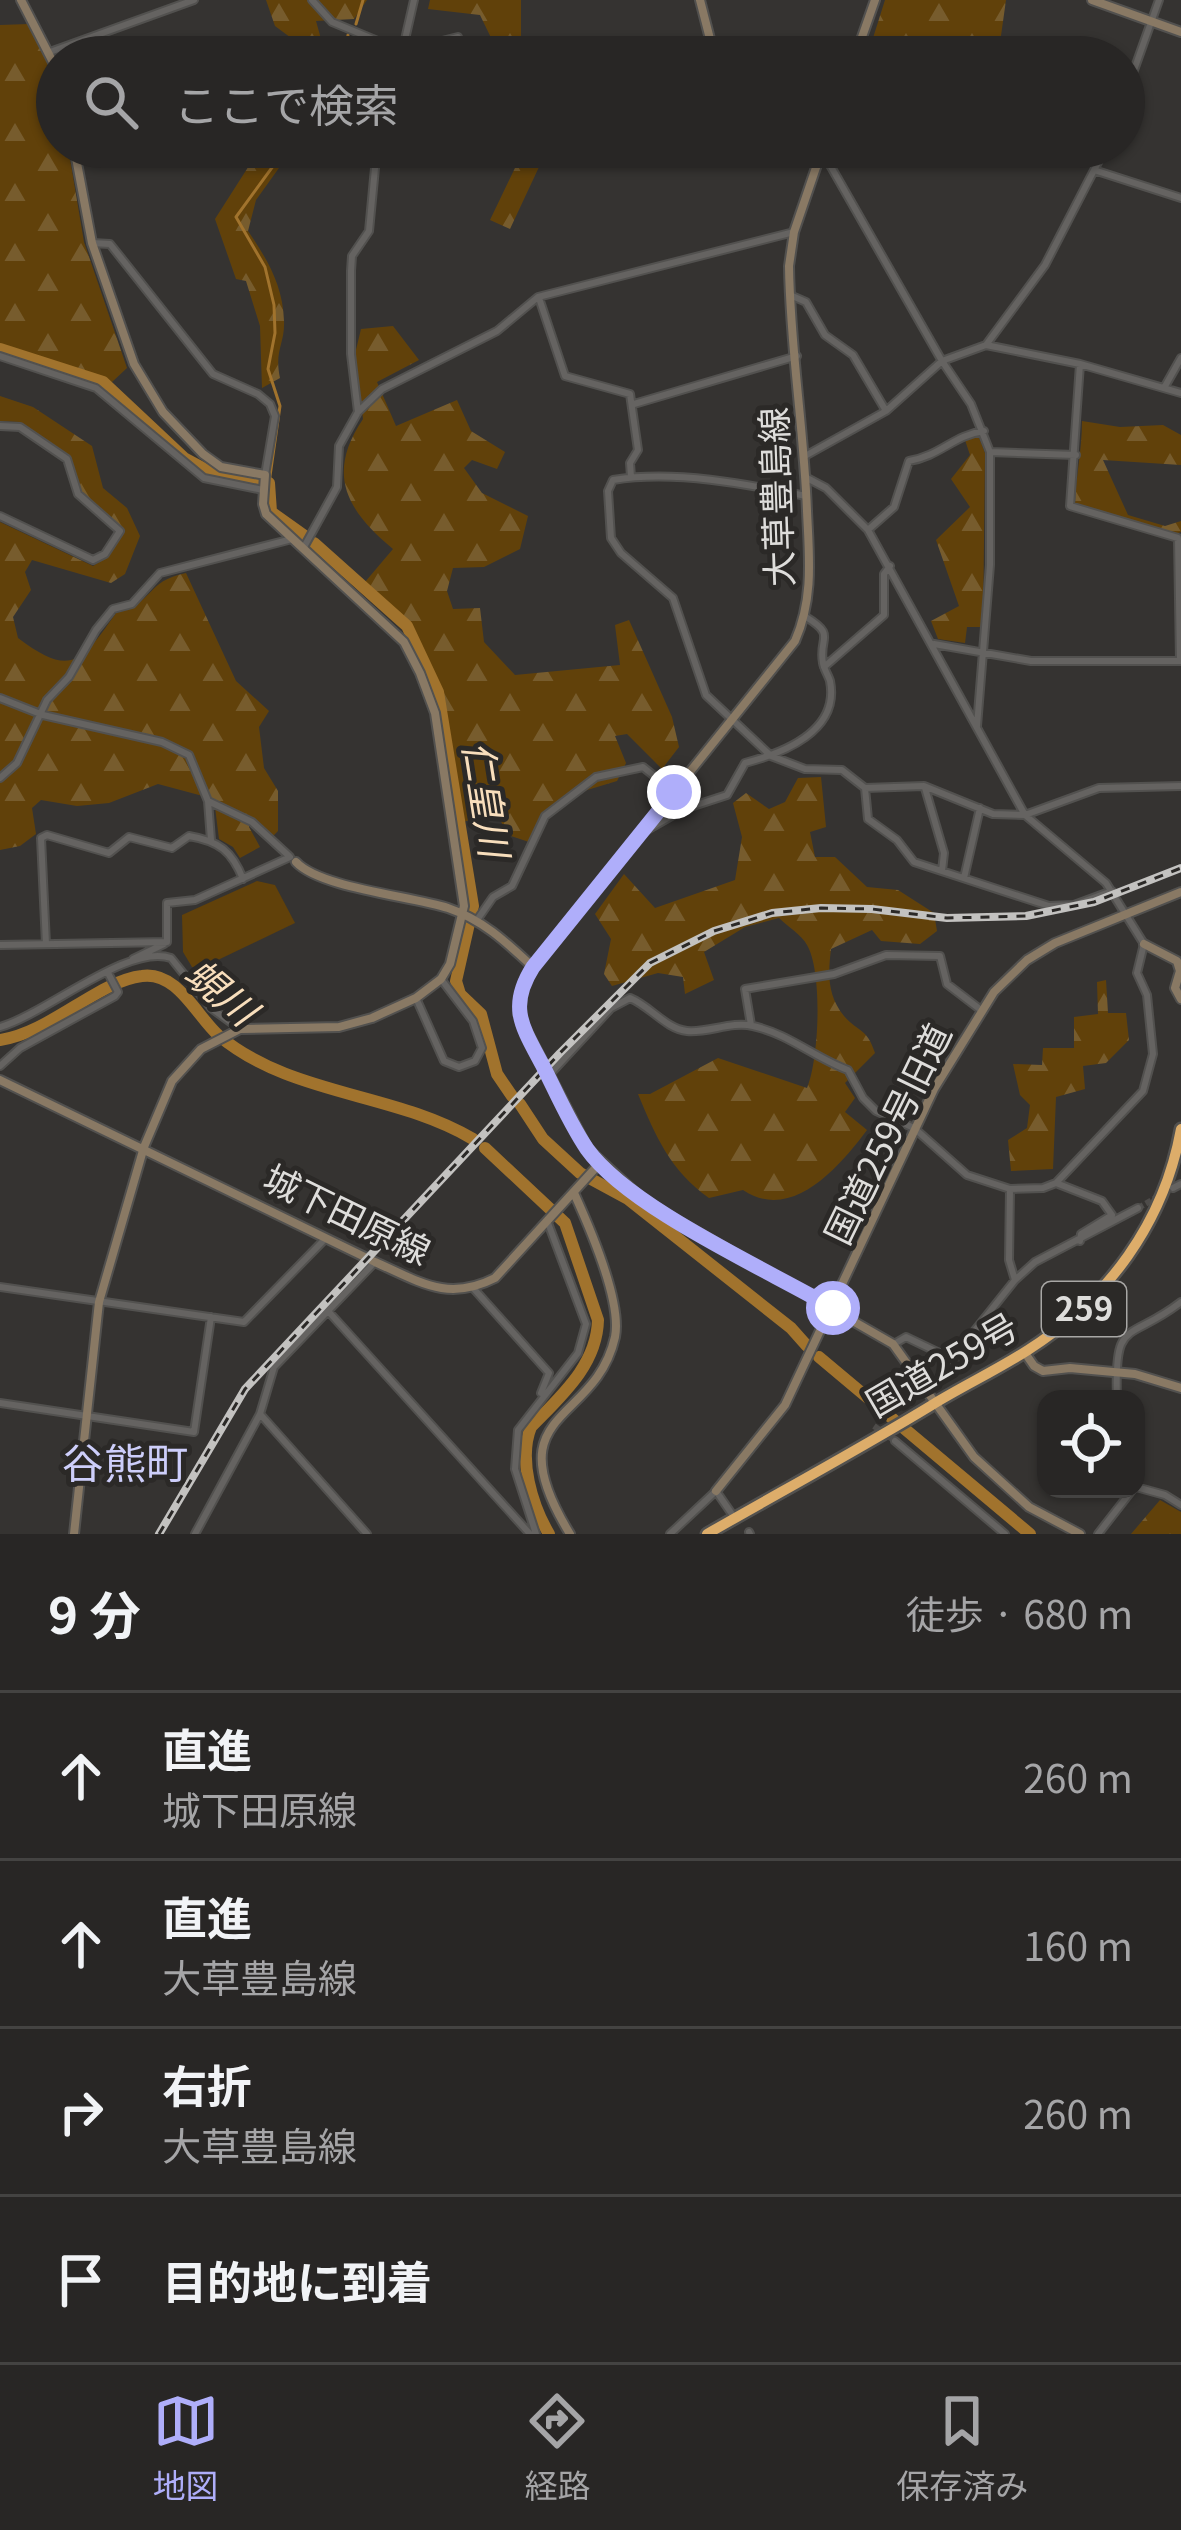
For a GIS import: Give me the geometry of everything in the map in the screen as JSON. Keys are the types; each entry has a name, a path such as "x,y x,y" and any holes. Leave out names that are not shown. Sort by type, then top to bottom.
{"highway":[{"name":"国道259号","path":"707,1534 893,1436 909,1419 1024,1353 1080,1313 1137,1244 1168,1182 1181,1129"}],"street":[{"path":"21,0 41,36"},
{"path":"94,36 194,0"},
{"path":"313,0 332,22 363,36"},
{"path":"406,36 414,0"},
{"path":"700,0 709,36"},
{"path":"862,36 875,0"},
{"path":"1092,0 1181,32"},
{"path":"1145,43 1160,0"},
{"path":"78,168 92,243 134,364 163,412 221,466 265,475"},
{"path":"358,412 351,354 352,256 369,231 375,168"},
{"name":"大草豊島線","path":"597,1166 518,1014 518,1000 533,967 732,722 795,641 806,617 810,574 807,496 790,295 794,232 815,168"},
{"path":"832,168 942,362 971,404 990,452 986,652 976,727"},
{"path":"805,456 886,411 942,362 986,345 1036,280 1097,170 1181,198"},
{"path":"304,548 337,487 339,446 358,412 382,389 497,331 538,297 794,232"},
{"path":"74,1534 99,1303 144,1147 172,1082 201,1049 240,1029 339,1028 416,998 441,979 450,964 463,914 435,713 404,643 266,514 263,490 275,416 271,404 213,374 110,244 92,243"},
{"path":"790,295 806,302 825,335 853,356 886,411"},
{"path":"538,297 566,376 630,394 638,450 630,464 631,477"},
{"path":"986,345 1080,364 1181,393"},
{"path":"0,356 96,388 204,478 263,490"},
{"path":"634,404 797,356"},
{"path":"1164,388 1181,358"},
{"path":"933,644 1031,661 1180,662 1179,538 1070,506 1080,364"},
{"path":"0,426 20,427 68,459 78,494 120,531 105,554 93,560 0,516"},
{"path":"868,530 894,507 909,461 942,452 963,434 984,431"},
{"path":"990,452 1076,455"},
{"path":"807,496 764,487 631,477 613,480 608,491 610,538 673,598 706,695 771,756 806,769 842,770 866,788 924,786 993,814 1024,815 1099,788 1181,786"},
{"path":"806,478 826,488 868,530 1024,815 1112,891 1144,944 1177,961 1180,971 1175,988 1181,999"},
{"path":"0,778 17,763 47,700 69,677 113,609 132,604 160,573 294,539"},
{"path":"824,667 884,615 884,574 890,566"},
{"path":"637,836 684,809 727,795 745,764 801,743 828,711 830,683 821,660 826,639 822,627 806,617"},
{"path":"0,698 43,715 162,742 189,755 208,801 212,839"},
{"path":"477,920 494,897 512,886 545,816 596,777 643,767 674,792"},
{"path":"924,786 944,853 942,871"},
{"path":"866,788 868,819 897,840 914,862 1049,906 1074,904 1112,891"},
{"path":"208,801 252,822 315,876 463,914 477,920 533,967"},
{"path":"964,878 980,808"},
{"path":"46,944 41,838 47,835 109,853 129,836 172,848 189,836 212,839 233,855 243,879"},
{"path":"167,942 167,903 195,900 293,860"},
{"name":"国道259号旧道","path":"670,1534 716,1491 785,1405 914,1128 981,1010 1027,960 1054,943 1181,892"},
{"path":"0,945 167,942"},
{"path":"0,1027 21,1021 167,942"},
{"path":"1056,1183 1143,1091 1153,1054 1148,995 1136,973 1144,944"},
{"path":"751,1025 745,989 834,974 903,953 940,956 947,984 981,1010"},
{"path":"133,959 171,958 211,1008 240,1029"},
{"path":"0,1066 20,1048 118,992 108,974"},
{"path":"416,998 444,1061 459,1067 475,1061 482,1048 473,1021 441,979"},
{"path":"548,1076 611,1008 630,998 687,1031 751,1025 804,1045 848,1070 876,1111 914,1128 967,1174 1010,1190 1056,1183 1102,1201 1112,1216 1081,1234 1080,1241"},
{"name":"城下田原線","path":"0,1080 375,1262 433,1287 474,1289"},
{"path":"537,1401 549,1372 474,1289 496,1278 597,1166 666,1214 893,1345 974,1457 1029,1507 1080,1534"},
{"path":"1010,1190 1009,1260 1015,1280"},
{"path":"570,1534 551,1497 542,1447 551,1425 610,1352 616,1324 612,1299 574,1193"},
{"path":"893,1345 906,1337 952,1359 1015,1280 1048,1254 1138,1208"},
{"path":"533,1534 515,1469 518,1430 578,1353 586,1324 548,1223"},
{"path":"0,1287 249,1319 327,1236"},
{"path":"198,1532 260,1414 274,1367 375,1262"},
{"path":"1117,1390 1120,1342 1127,1332 1181,1302"},
{"path":"328,1311 533,1534"},
{"path":"0,1403 194,1432 212,1317"},
{"path":"1024,1353 1043,1371 1116,1372 1181,1388"},
{"path":"260,1414 368,1534"},
{"path":"893,1436 1005,1534"},
{"path":"1145,1490 1181,1505"},
{"path":"716,1491 734,1516"},
{"path":"1098,1534 1127,1498"}],"green space":[{"path":"266,0 367,0 354,19 316,21 320,36 288,36 275,26"},
{"path":"430,0 521,0 521,36 490,36 480,15 428,9"},
{"path":"885,0 1006,0 1001,36 874,36"},
{"path":"29,24 36,38 36,168 72,168 84,242 127,368 112,382 0,344 0,25"},
{"path":"248,168 279,168 256,200 248,231 273,273 283,308 280,378 262,388 260,326 246,281 236,279 215,219"},
{"path":"515,168 539,168 510,229 490,220"},
{"path":"393,326 419,360 377,382 396,426 457,400 471,431 505,452 497,469 472,460 464,468 482,493 528,516 520,549 484,567 453,568 447,591 453,609 480,608 484,642 515,675 620,665 615,625 629,620 672,717 679,747 662,769 627,734 615,736 626,763 617,781 564,797 541,813 529,842 508,835 496,812 463,822 443,691 410,624 365,582 393,549 363,520 346,490 345,457 363,419 355,354 361,329"},
{"path":"0,396 33,407 92,446 103,488 127,508 140,536 125,574 111,583 32,560 25,572 31,590 13,617 18,638 51,658 74,659 94,643 116,613 137,604 163,581 186,573 236,681 269,711 259,727 264,768 278,791 278,831 273,836 250,818 249,827 260,847 240,858 219,839 214,799 158,784 109,803 77,806 41,800 32,808 36,834 20,846 0,850 0,522 93,566 109,556 125,530 81,491 71,458 20,422 0,421"},
{"path":"1082,421 1120,427 1163,425 1181,435 1181,465 1103,460 1128,515 1165,526 1181,521 1181,532 1075,504"},
{"path":"978,435 985,453 983,627 967,627 965,643 938,639 931,621 959,606 936,540 970,507 951,479 970,455 964,437"},
{"path":"821,777 826,827 810,832 815,857 835,857 867,887 898,890 934,913 937,931 920,944 881,941 872,930 831,949 834,1000 866,1035 875,1053 845,1083 855,1098 845,1112 867,1130 856,1144 829,1174 797,1195 779,1200 743,1190 709,1198 674,1164 638,1094 650,1094 718,1058 807,1088 818,1016 807,945 779,918 745,927 704,952 714,980 685,994 683,977 658,973 612,986 604,974 611,939 595,914 624,874 655,908 735,880 742,837 733,803 746,793 769,809 785,802 798,778"},
{"path":"257,881 275,885 295,923 199,969 192,967 183,952 182,915"},
{"path":"1106,980 1108,1013 1126,1013 1129,1040 1106,1063 1083,1066 1085,1089 1056,1097 1053,1169 1011,1171 1008,1140 1027,1128 1030,1105 1020,1095 1013,1064 1042,1065 1043,1048 1074,1048 1074,1017 1098,1014 1097,982"},
{"path":"1160,1500 1181,1512 1181,1534 1131,1534"}],"waterway":[{"path":"356,24 363,0"},
{"path":"269,483 280,406 268,369 275,333 274,305 265,267 236,217 272,168"},
{"name":"仁皇川","path":"0,349 103,382 184,458 214,474 259,482"},
{"name":"仁皇川","path":"269,483 271,512 306,537"},
{"name":"仁皇川","path":"314,543 407,626 438,692 473,906 456,981 460,994 481,1014 497,1074 512,1096"},
{"name":"蜆川","path":"0,1040 37,1028 108,987 154,976 176,987 218,1035 246,1055 473,1139"},
{"name":"仁皇川","path":"520,1104 543,1139 580,1173 628,1199 791,1328 807,1346"},
{"name":"蜆川","path":"485,1148 565,1223 598,1320 584,1365 531,1427 527,1440 529,1482 549,1534"},
{"name":"仁皇川","path":"819,1357 1030,1534"}],"tunnel":[{"path":"1138,1208 1159,1196"},
{"path":"907,1394 938,1374"},
{"path":"874,1426 895,1441"}],"railway":[{"path":"159,1534 245,1389 650,963 714,931 772,913 821,908 947,918 1026,916 1094,902 1181,868"}],"district":[{"name":"谷熊町","path":"125,1464"}],"route":[{"path":"674,792 533,967 524,981 518,1014 588,1149 600,1163 666,1214 833,1308"}]}
